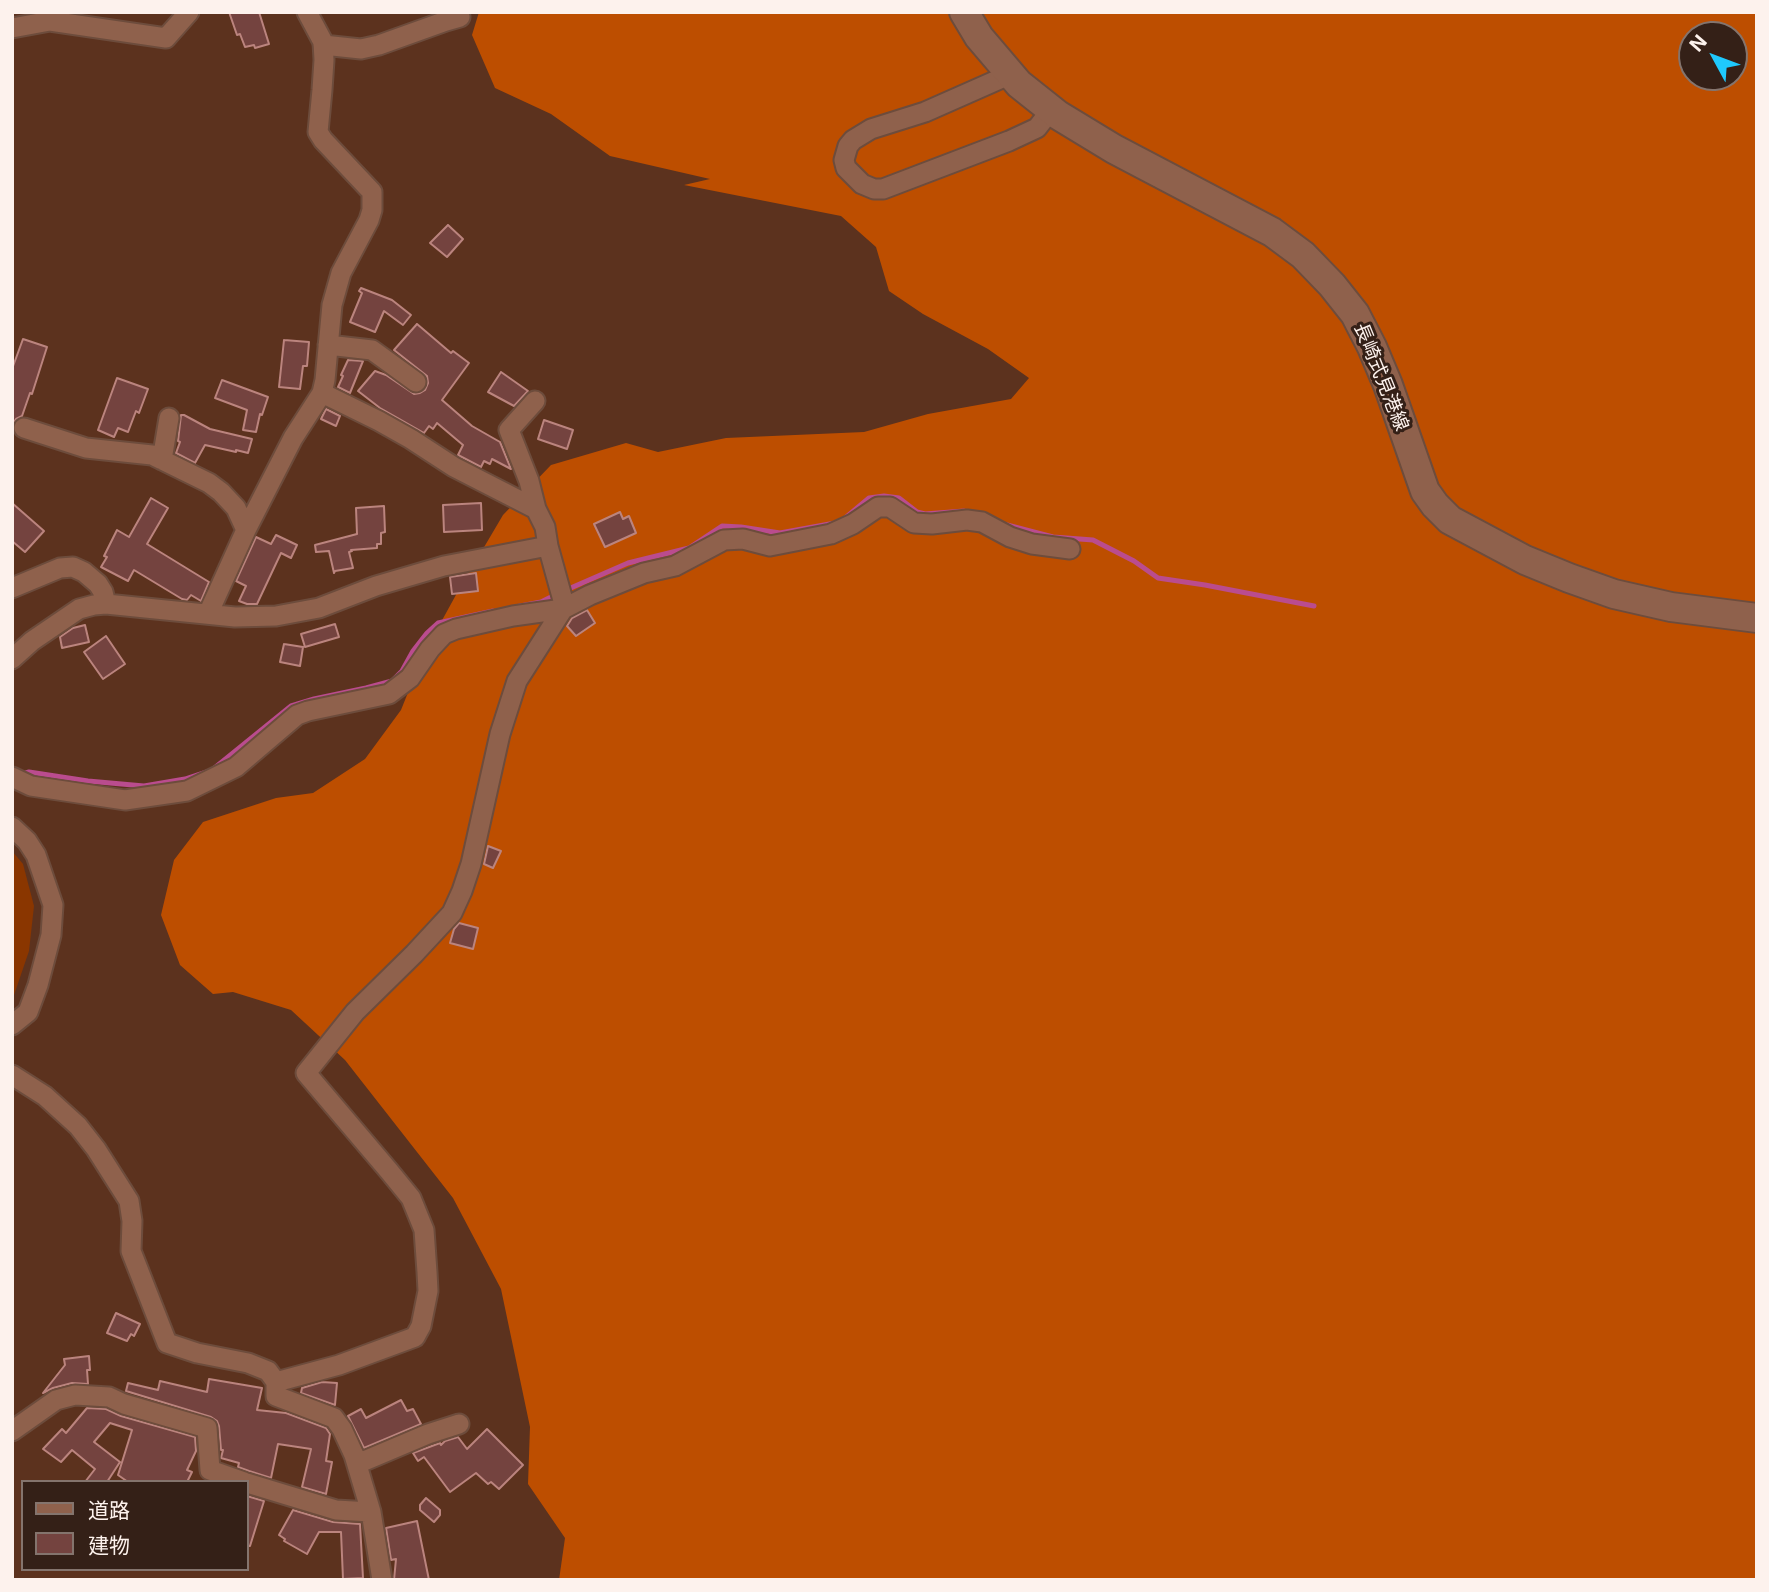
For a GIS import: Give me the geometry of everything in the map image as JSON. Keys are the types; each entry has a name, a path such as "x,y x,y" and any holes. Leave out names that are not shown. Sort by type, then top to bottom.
{"main road":[{"name":"長崎式見港線","path":"964,12 979,37 1019,84 1051,110 1114,149 1272,232 1313,265 1355,314 1388,385 1425,491 1450,520 1525,560 1614,594 1671,607 1757,618"}],"street":[{"path":"12,28 50,21 166,38 189,12"},
{"path":"208,614 246,530 293,438 322,393 332,305 341,273 369,220 372,202 372,192 318,132 323,42 308,13"},
{"path":"323,46 361,49 460,17"},
{"path":"1011,74 925,112 871,129 848,146 844,160 846,168 862,184 883,189 1037,128 1051,110"},
{"path":"328,345 372,350 416,382"},
{"path":"322,393 379,421 454,467 537,509"},
{"path":"276,1382 339,1365 415,1337 421,1326 428,1291 424,1230 411,1198 306,1073 355,1012 452,913 471,864 499,734 517,681 562,600 545,527 509,429 535,401"},
{"path":"162,460 169,418"},
{"path":"24,428 86,448 152,455 209,483 221,492 236,508 246,530"},
{"path":"12,777 31,786 125,800 187,791 236,767 297,715 389,694 410,678 444,634 513,617 562,600 590,595 644,573 675,566 724,540 743,540 771,546 803,541 831,534 853,524 878,507 890,507 914,523 967,520 982,523 1032,544 1070,549"},
{"path":"12,659 32,641 79,609 106,604 235,617 276,616 319,608 376,586 444,566 548,546"},
{"path":"12,588 60,568 72,567 84,572 98,584 106,604"},
{"path":"12,827 27,841 36,855 53,905 51,935 38,985 28,1012 12,1025"},
{"path":"12,1075 45,1096 78,1126 129,1201 132,1222 131,1251 167,1343 197,1353 248,1363 268,1371 276,1382 276,1396 334,1418 342,1429 357,1464 371,1512 382,1580"},
{"path":"12,1431 56,1400 75,1395 109,1396 124,1404 207,1428 211,1470 239,1480"},
{"path":"357,1464 459,1424"},
{"path":"248,1483 336,1510 371,1512"}],"shaded area":[{"path":"479,12 1757,12 1757,1580 559,1580 565,1538 528,1484 530,1427 501,1289 453,1198 345,1060 291,1010 233,992 213,994 180,965 161,915 174,860 203,822 276,798 313,793 365,759 401,710 423,655 503,515 551,465 626,443 658,452 726,438 864,432 928,414 1011,399 1029,378 988,349 923,314 889,291 876,247 841,216 684,185 710,179 610,156 551,114 495,88 472,35"},
{"path":"12,851 23,864 34,906 29,951 12,1001"}],"building":[{"path":"229,12 259,12 269,44 255,48 254,45 245,47 240,34 237,35"},
{"path":"448,225 463,239 447,257 430,243"},
{"path":"361,288 392,300 411,315 403,325 384,311 375,332 350,322 362,293 359,291"},
{"path":"417,324 451,353 453,351 469,363 442,400 472,426 500,442 511,469 492,459 490,464 484,461 481,467 458,455 463,445 437,423 433,429 429,426 424,433 380,408 358,391 375,371 386,375 414,394 425,390 427,376 394,350"},
{"path":"23,339 47,347 32,394 30,393 22,416 12,425 12,369"},
{"path":"284,340 309,342 307,366 303,366 300,389 279,387"},
{"path":"348,360 363,361 350,393 338,387"},
{"path":"501,372 528,391 514,406 488,392"},
{"path":"117,378 148,389 128,432 118,428 114,437 98,430"},
{"path":"222,380 268,397 256,432 243,430 247,410 215,398"},
{"path":"326,409 340,416 336,426 321,419"},
{"path":"181,415 210,429 252,439 248,453 205,445 195,463 176,453 180,442"},
{"path":"544,420 573,430 567,449 538,439"},
{"path":"151,498 168,508 147,544 209,582 201,601 191,595 187,600 182,599 134,570 128,581 101,567 117,530 129,537"},
{"path":"12,503 44,531 25,552 12,541"},
{"path":"481,503 482,530 444,532 443,505"},
{"path":"384,506 385,532 381,533 381,544 377,544 377,548 351,550 349,552 353,568 334,573 329,551 316,552 315,545 357,534 356,508"},
{"path":"620,512 623,519 629,516 636,533 605,547 594,524"},
{"path":"276,535 297,545 291,558 281,553 257,604 239,601 246,586 236,581 256,537 271,544"},
{"path":"476,573 478,591 452,594 450,577"},
{"path":"587,610 595,623 576,636 567,626 572,618"},
{"path":"335,624 339,637 305,647 301,634"},
{"path":"85,625 89,642 62,648 60,637 73,628"},
{"path":"106,636 125,664 103,679 84,652"},
{"path":"284,644 303,647 300,666 280,662"},
{"path":"488,846 501,851 493,868 484,864"},
{"path":"459,923 478,928 473,949 450,943"},
{"path":"116,1313 140,1324 134,1336 131,1334 127,1341 107,1333"},
{"path":"89,1356 88,1384 72,1383 43,1393 65,1365 64,1359"},
{"path":"209,1379 262,1388 257,1410 286,1413 326,1428 330,1434 326,1461 332,1462 326,1494 302,1487 311,1449 278,1444 271,1478 221,1458 223,1450 219,1426 211,1417 126,1391 128,1383 158,1390 160,1381 207,1392"},
{"path":"322,1382 337,1383 335,1405 301,1393 302,1388"},
{"path":"401,1400 407,1411 413,1409 421,1424 364,1448 348,1416 361,1409 366,1418"},
{"path":"87,1408 106,1409 121,1416 195,1437 196,1451 187,1470 192,1472 188,1480 125,1480 118,1475 132,1430 110,1423 94,1442 120,1462 108,1480 87,1480 95,1469 72,1450 61,1462 43,1449 62,1429 66,1433"},
{"path":"487,1429 523,1465 499,1489 491,1482 488,1484 476,1473 450,1492 424,1457 418,1461 413,1453 458,1437 467,1449"},
{"path":"248,1496 264,1501 248,1546"},
{"path":"426,1498 440,1510 440,1515 434,1522 420,1510 420,1505"},
{"path":"293,1510 333,1522 360,1524 363,1578 343,1579 341,1532 319,1532 307,1554 284,1541 279,1535"},
{"path":"417,1521 429,1580 394,1580 396,1559 391,1560 386,1528"}],"waterway":[{"path":"844,519 869,498 884,496 899,498 917,512 925,514 964,511"},
{"path":"566,590 628,563 689,548 722,526 780,533 835,523"},
{"path":"1007,525 1053,537 1093,540 1134,561 1158,578 1314,606"},
{"path":"520,606 541,602 557,594"},
{"path":"19,775 29,772 144,786 185,779 212,770 291,706 392,681 402,671 427,633 438,623 493,611"}]}
